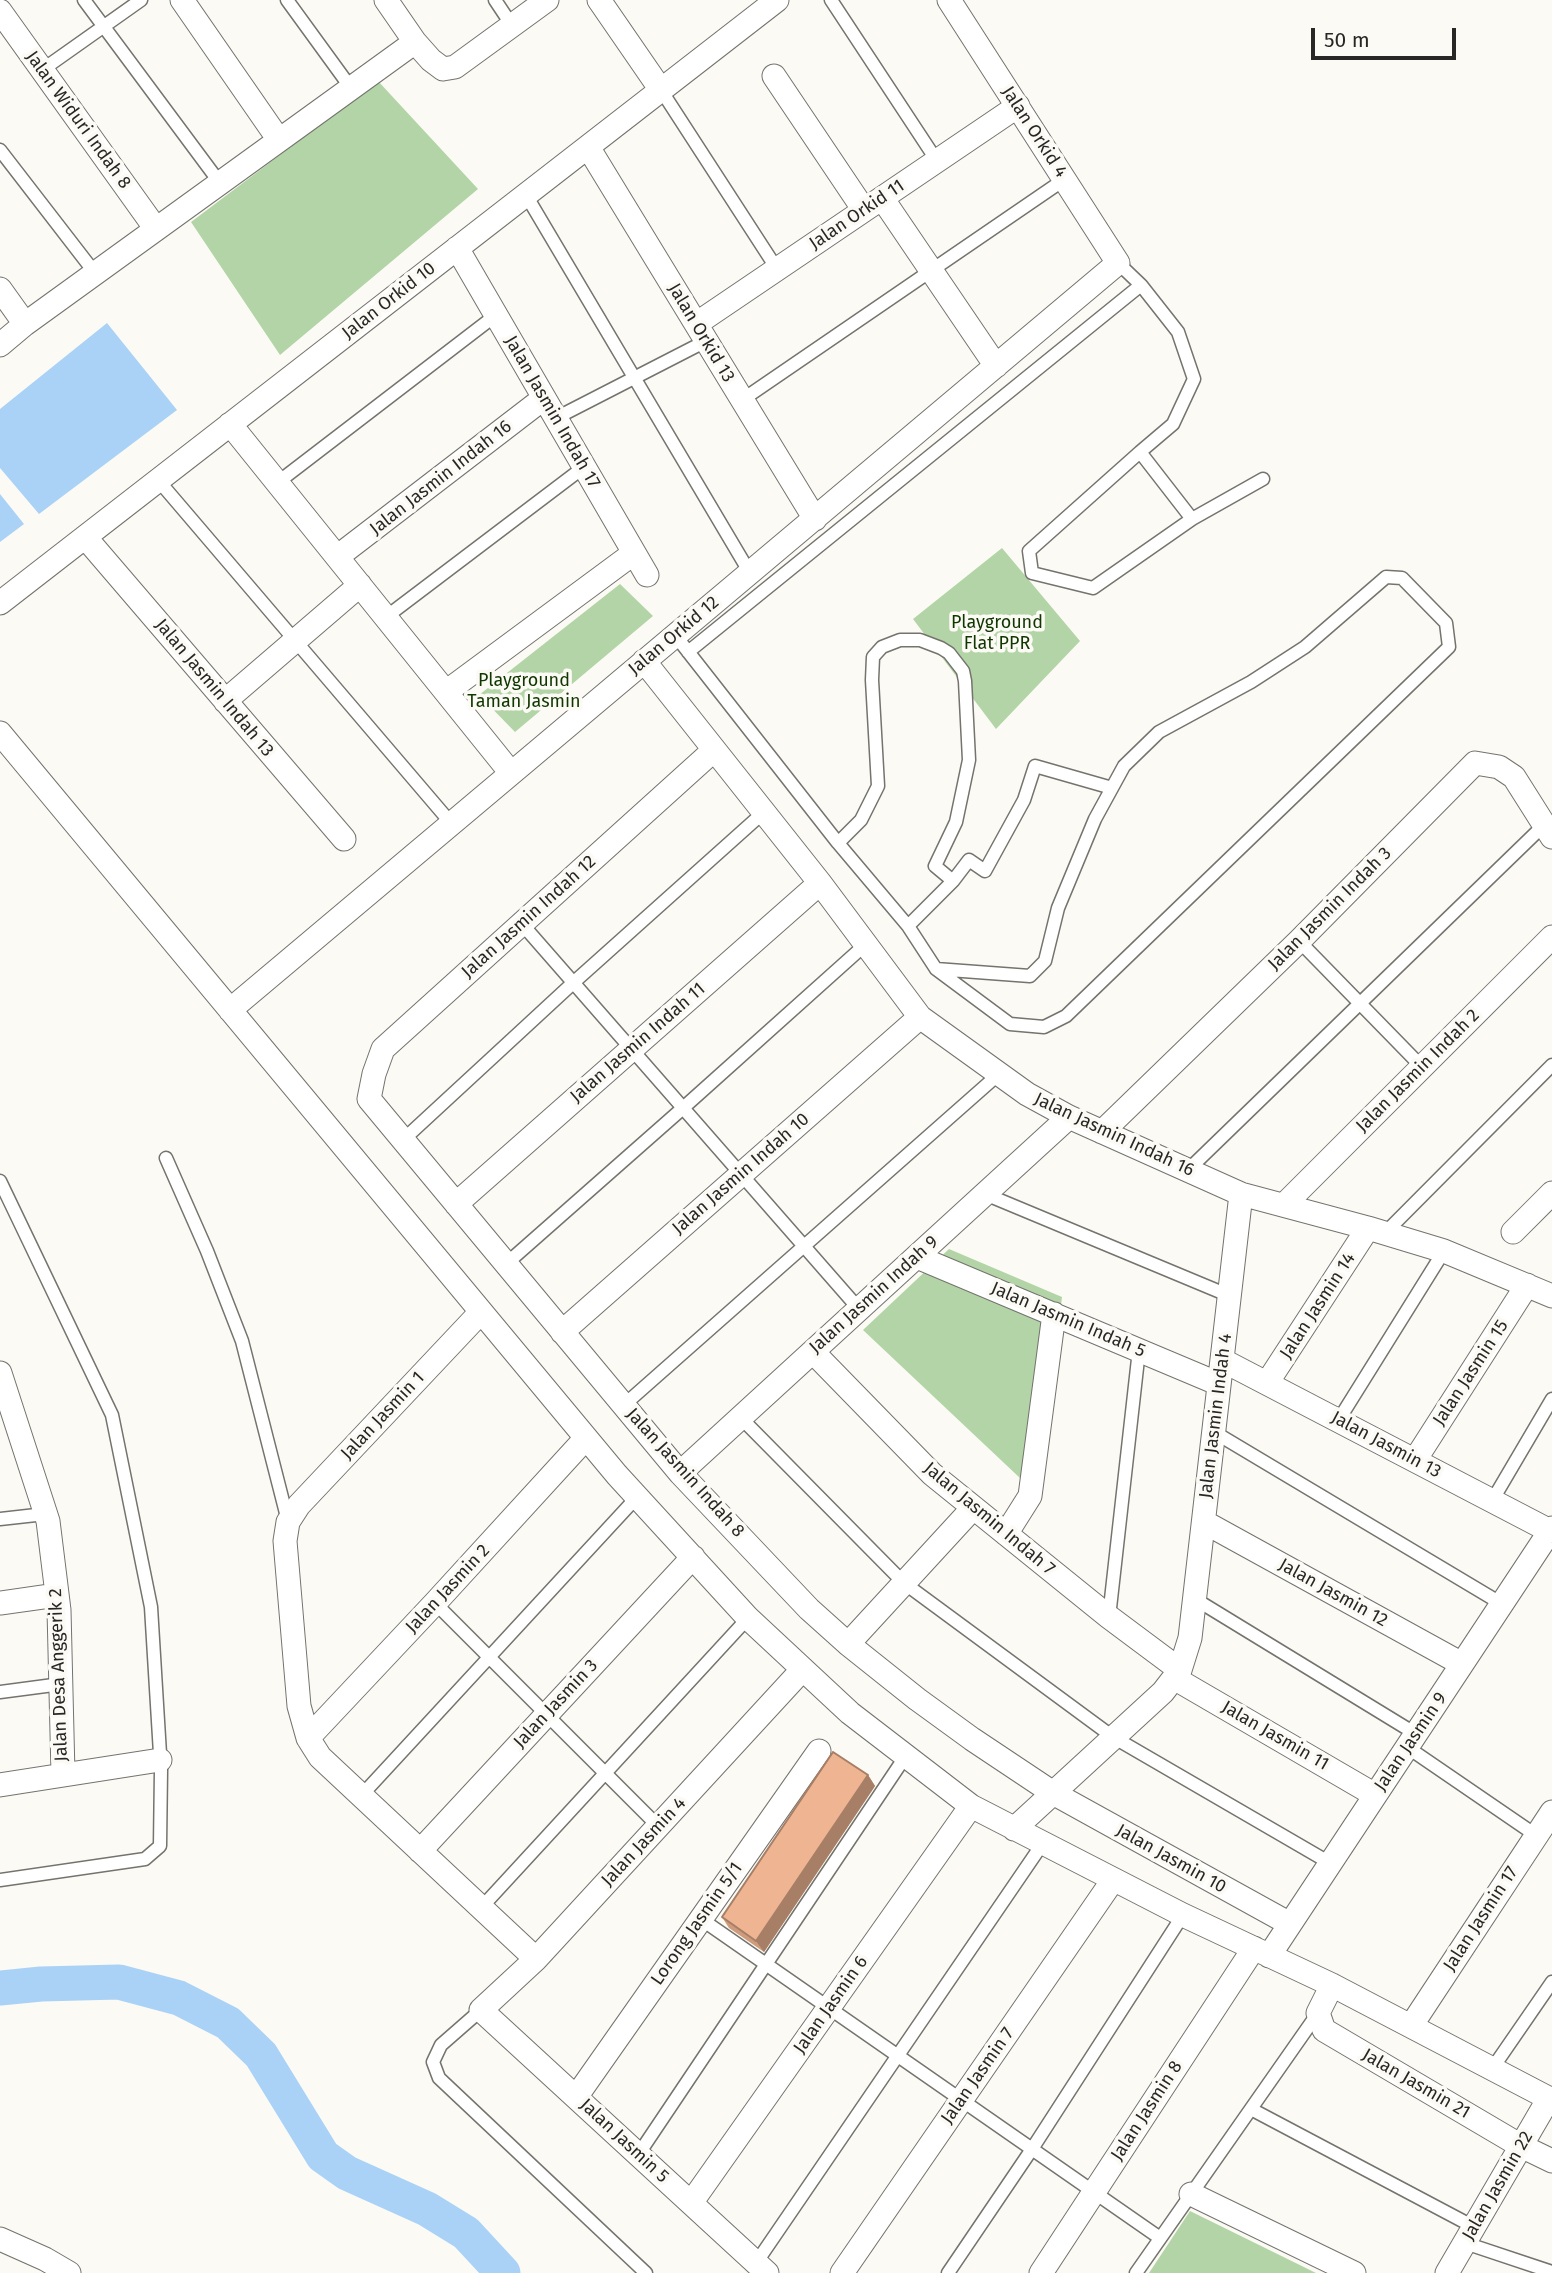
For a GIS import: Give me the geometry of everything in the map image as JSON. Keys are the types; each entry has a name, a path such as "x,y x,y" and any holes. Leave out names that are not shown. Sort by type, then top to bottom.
{"street":[{"path":"182,0 279,140"},
{"path":"386,0 415,42 443,69 455,67 547,0"},
{"name":"Jalan Orkid 10","path":"0,603 777,0"},
{"name":"Jalan Orkid 4","path":"949,0 1118,263"},
{"path":"603,1 661,90"},
{"name":"Jalan Widuri Indah 8","path":"0,11 156,229"},
{"path":"0,345 25,324 415,42"},
{"path":"774,76 873,204 931,271 996,366"},
{"name":"Jalan Orkid 11","path":"701,332 777,269 1017,106"},
{"name":"Jalan Orkid 13","path":"588,147 814,519"},
{"name":"Jalan Jasmin Indah 17","path":"457,248 647,575"},
{"name":"Jalan Orkid 12","path":"229,1010 645,661 682,643 750,573 1118,263"},
{"path":"0,289 25,324"},
{"name":"Jalan Jasmin Indah 16","path":"337,557 544,398"},
{"path":"230,424 511,773"},
{"name":"Jalan Jasmin Indah 13","path":"85,537 344,839"},
{"path":"446,692 634,553"},
{"path":"225,701 360,585"},
{"name":"Jalan Jasmin Indah 16","path":"645,661 820,883 920,1017 1027,1094 1069,1117 1241,1194 1377,1230 1444,1251 1552,1296"},
{"path":"0,733 480,1313 637,1497 748,1618 850,1713 971,1807 1183,1915 1332,1985 1550,2099"},
{"name":"Jalan Jasmin Indah 12","path":"369,1099 383,1049 714,750"},
{"name":"Jalan Jasmin Indah 3","path":"1102,1132 1299,941 1475,763 1499,766 1514,777 1548,831"},
{"name":"Jalan Jasmin Indah 11","path":"456,1204 820,883"},
{"name":"Jalan Jasmin Indah 2","path":"1284,1205 1552,937"},
{"name":"Jalan Jasmin Indah 10","path":"562,1332 920,1017"},
{"name":"Jalan Jasmin Indah 8","path":"369,1099 680,1473 809,1609 848,1644 972,1739 1053,1793"},
{"name":"Jalan Jasmin Indah 9","path":"680,1473 1069,1117"},
{"path":"1513,1232 1552,1193"},
{"name":"Jalan Jasmin Indah 4","path":"1177,1674 1190,1637 1195,1600 1241,1194"},
{"name":"Jalan Jasmin 14","path":"1267,1383 1377,1230"},
{"name":"Jalan Jasmin Indah 5","path":"917,1257 1219,1384"},
{"name":"Jalan Jasmin 15","path":"1415,1460 1527,1286"},
{"name":"Jalan Jasmin 1","path":"288,1522 299,1506 480,1313"},
{"path":"1006,1534 1030,1496 1054,1314"},
{"name":"Jalan Jasmin Indah 7","path":"813,1352 932,1474 1177,1674"},
{"name":"Jalan Jasmin 13","path":"1222,1360 1551,1530"},
{"name":"Jalan Desa Anggerik 2","path":"0,1373 9,1425 46,1514 57,1595 63,1774"},
{"name":"Jalan Jasmin 2","path":"308,1738 586,1438"},
{"path":"848,1644 973,1508"},
{"path":"288,1522 285,1541 299,1706 308,1738 320,1757 536,1959"},
{"name":"Jalan Jasmin 12","path":"1204,1522 1462,1664"},
{"name":"Jalan Jasmin 9","path":"1262,1952 1290,1924 1551,1530"},
{"name":"Jalan Jasmin 3","path":"420,1850 693,1557"},
{"path":"0,1603 57,1595"},
{"name":"Jalan Jasmin 4","path":"481,2010 536,1959 802,1670"},
{"path":"1014,1829 1163,1692 1177,1674"},
{"name":"Jalan Jasmin 11","path":"1177,1674 1375,1795"},
{"name":"Lorong Jasmin 5/1","path":"576,2097 819,1751"},
{"name":"Jalan Desa Anggerik 2","path":"0,1784 160,1760"},
{"name":"Jalan Jasmin 10","path":"1053,1793 1290,1924"},
{"name":"Jalan Jasmin 6","path":"691,2203 971,1807"},
{"name":"Jalan Jasmin 17","path":"1411,2026 1552,1812"},
{"name":"Jalan Jasmin 7","path":"842,2273 1113,1880"},
{"name":"Jalan Jasmin 8","path":"1041,2273 1094,2192 1262,1952"},
{"path":"1318,2013 1332,1985"},
{"name":"Jalan Jasmin 5","path":"481,2010 761,2268"},
{"name":"Jalan Jasmin 21","path":"1318,2013 1324,2030 1521,2146 1552,2161"},
{"name":"Jalan Jasmin 22","path":"1447,2273 1550,2099"},
{"path":"1191,2194 1354,2273"},
{"path":"0,2239 69,2273"}],"lane":[{"path":"85,0 220,183"},
{"path":"42,70 141,0"},
{"path":"287,0 351,88"},
{"path":"495,0 513,27"},
{"path":"831,0 937,161"},
{"path":"661,90 777,269"},
{"path":"0,150 95,273"},
{"path":"742,400 1065,179"},
{"path":"526,194 750,573"},
{"path":"1118,263 1141,285 1178,332 1194,379 1172,424 1029,551 1032,573 1093,589 1192,519 1263,479"},
{"path":"936,969 1030,976 1045,961 1058,908 1095,819 1124,766 1159,732 1251,682 1305,647 1387,577 1402,578 1446,624 1449,647 1066,1016 1044,1027 1010,1024 936,969 908,926 838,843 682,643 856,515 1141,285"},
{"path":"277,483 496,315"},
{"path":"556,418 634,378 701,332"},
{"path":"1140,452 1192,519"},
{"path":"386,617 584,467"},
{"path":"862,479 877,498"},
{"path":"158,480 451,823"},
{"path":"842,495 856,515"},
{"path":"838,843 862,820 878,786 873,657 882,647 900,640 919,640 949,653 963,671 965,681 969,760 956,822 935,866 953,881"},
{"path":"908,926 970,860 985,871 1024,800 1035,766 1112,788"},
{"path":"403,1140 764,812"},
{"path":"1187,1171 1360,1003 1548,831"},
{"path":"522,924 859,1310"},
{"path":"1299,941 1422,1067"},
{"path":"506,1264 866,944"},
{"path":"1377,1230 1552,1065"},
{"path":"624,1405 1000,1073"},
{"path":"166,1158 207,1251 242,1342 288,1522"},
{"path":"0,1181 112,1415 151,1607 160,1760 160,1846 145,1859 0,1880"},
{"path":"985,1194 1230,1296"},
{"path":"1338,1420 1444,1251"},
{"path":"1109,1617 1139,1350"},
{"path":"1492,1501 1552,1399"},
{"path":"741,1418 904,1583 1113,1737 1330,1863"},
{"path":"1214,1432 1502,1604"},
{"path":"361,1796 637,1497"},
{"path":"0,1519 46,1514"},
{"path":"1195,1600 1411,1741 1536,1836"},
{"path":"435,1603 658,1826"},
{"path":"481,1908 748,1618"},
{"path":"0,1692 61,1684"},
{"path":"638,2155 905,1757"},
{"path":"761,2268 898,2056 1043,1843"},
{"path":"948,2273 1032,2149 1183,1915"},
{"path":"701,1919 1160,2238"},
{"path":"1492,2069 1552,1982"},
{"path":"481,2010 440,2045 433,2062 439,2078 646,2273"},
{"path":"1136,2273 1318,2013"},
{"path":"1251,2109 1470,2235 1552,2272"}],"green space":[{"path":"378,81 478,189 280,355 191,222"},
{"name":"Playground Flat PPR","path":"1002,548 1080,641 996,729 913,619"},
{"name":"Playground Taman Jasmin","path":"620,584 653,616 515,732 479,695"},
{"path":"949,1249 1062,1297 1038,1495 863,1330"},
{"path":"1190,2211 1316,2273 1149,2273"}],"water":[{"path":"107,323 177,410 39,514 0,468 0,409"},
{"path":"0,494 24,524 0,542"}],"building":[{"path":"833,1752 868,1775 756,1941 722,1917"}],"waterway":[{"path":"0,1988 119,1982 179,1998 228,2023 261,2055 323,2156 347,2173 427,2209 466,2233 503,2273"}]}
